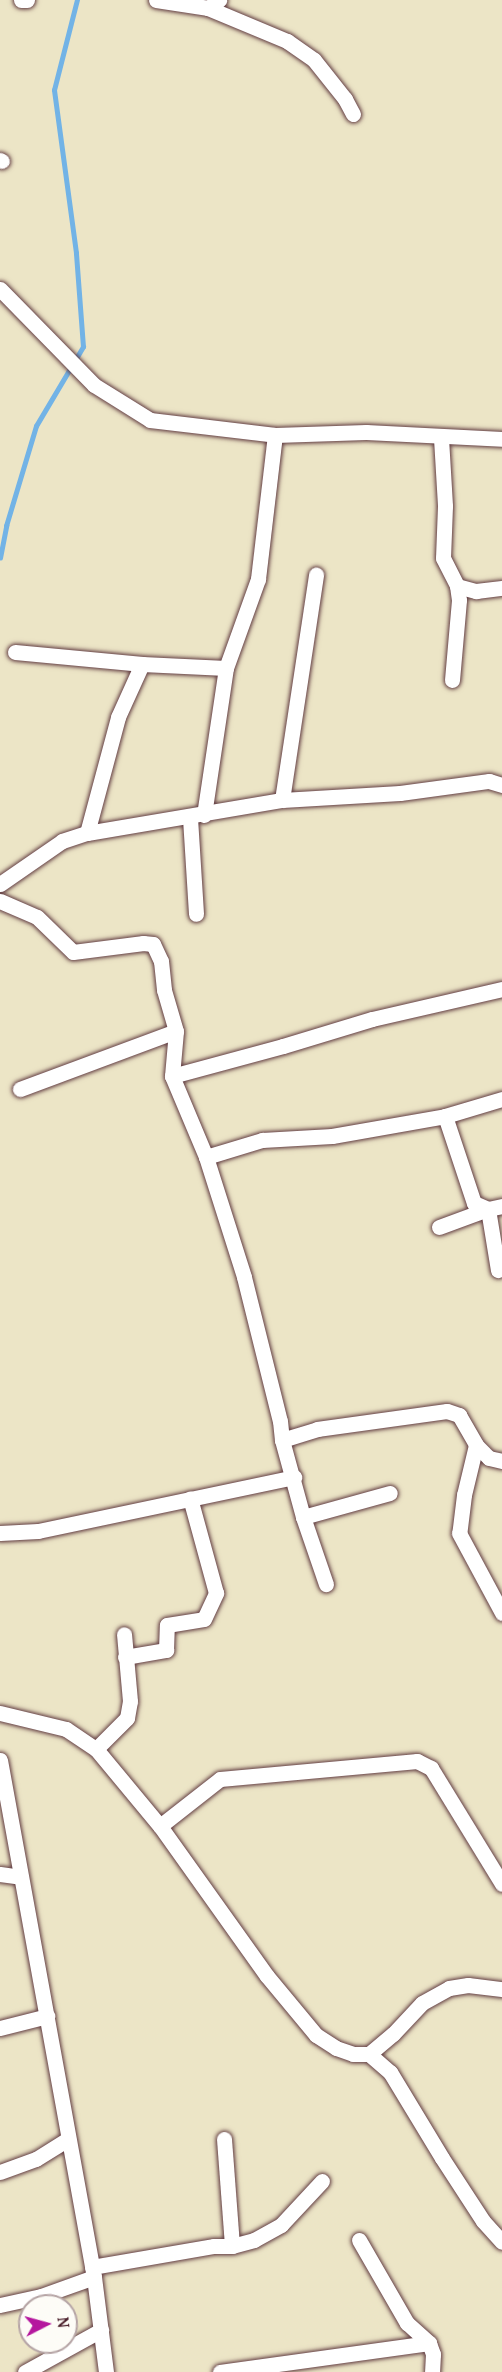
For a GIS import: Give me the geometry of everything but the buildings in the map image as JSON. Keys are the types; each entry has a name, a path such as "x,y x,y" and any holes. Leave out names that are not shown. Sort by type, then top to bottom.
{"street":[{"path":"21,0 27,0"},
{"path":"156,0 214,4 287,41 314,60 345,99 353,114"},
{"path":"0,290 94,386 150,420 275,435 366,432 502,440"},
{"path":"196,914 197,816 226,668 258,579 275,435"},
{"path":"441,438 445,506 443,558 456,586 459,600 452,680"},
{"path":"282,801 316,575"},
{"path":"456,586 476,591 502,588"},
{"path":"15,652 142,664 226,668"},
{"path":"87,833 118,717 142,664"},
{"path":"0,884 62,841 87,833 282,801 400,793 489,781 502,785"},
{"path":"0,901 36,917 74,952 143,943 153,944 161,961 164,990 176,1031 172,1076 206,1158 244,1277 280,1420 282,1440 303,1517 327,1584"},
{"path":"172,1076 283,1047 372,1019 502,989"},
{"path":"20,1089 176,1031"},
{"path":"206,1158 262,1140 332,1136 445,1116 502,1099"},
{"path":"445,1116 474,1203 495,1208"},
{"path":"439,1227 495,1208"},
{"path":"495,1208 498,1270"},
{"path":"282,1440 317,1429 447,1411 459,1415 476,1445 489,1458 502,1461"},
{"path":"476,1445 464,1495 459,1533 502,1613"},
{"path":"0,1533 38,1531 294,1478"},
{"path":"303,1517 390,1493"},
{"path":"126,1657 166,1650 167,1625 204,1619 216,1593 190,1498"},
{"path":"96,1749 127,1718 130,1701 123,1634"},
{"path":"0,1713 66,1729 96,1749 160,1826 267,1976 316,2036 336,2048 353,2054 369,2054 393,2034 422,2003 448,1989 468,1986 502,1989"},
{"path":"0,1760 93,2272 106,2372"},
{"path":"160,1826 220,1779 417,1761 431,1768 502,1884"},
{"path":"0,1874 21,1877"},
{"path":"0,2028 46,2016"},
{"path":"369,2054 390,2072 442,2158 483,2220 502,2242"},
{"path":"0,2172 36,2159 68,2139"},
{"path":"224,2139 232,2246"},
{"path":"0,2305 41,2296 93,2272 214,2246 232,2246 254,2240 281,2225 322,2181"},
{"path":"359,2240 406,2323 429,2343 433,2354 432,2372"},
{"path":"24,2372 101,2330"},
{"path":"220,2372 429,2343"}],"waterway":[{"path":"0,558 6,526 36,426 83,347 76,253 54,90 77,0"}]}
